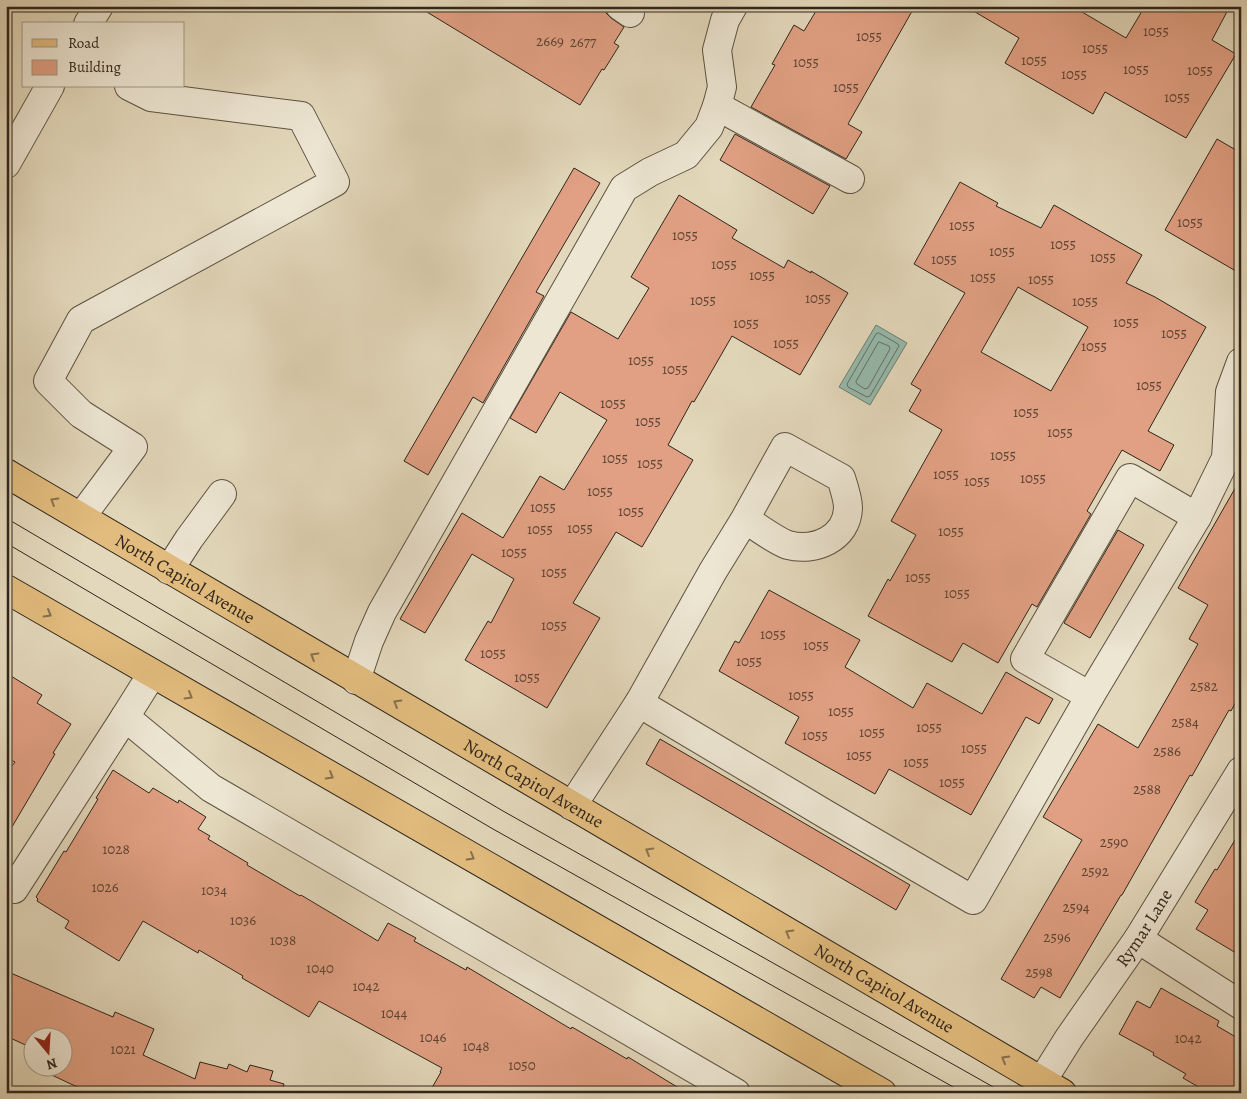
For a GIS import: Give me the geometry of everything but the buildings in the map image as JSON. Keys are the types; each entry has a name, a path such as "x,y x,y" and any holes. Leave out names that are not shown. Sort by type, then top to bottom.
{"main road":[{"name":"North Capitol Avenue","path":"6,473 1052,1087"},
{"path":"6,590 882,1093"}],"street":[{"path":"89,22 99,6"},
{"path":"356,680 369,641 382,612 624,188 650,172 686,155 709,127 722,87 717,50 725,20 733,6"},
{"path":"6,164 49,88"},
{"path":"81,517 133,447 81,414 48,381 81,320 335,182 301,116 151,97 133,88"},
{"path":"717,106 850,179"},
{"path":"639,703 810,806 973,900 1090,696 1197,517 1226,458 1230,392 1241,362"},
{"path":"1090,696 1025,659 1130,478 1197,517"},
{"path":"169,570 222,494"},
{"path":"572,806 639,703 713,570 745,519"},
{"path":"14,889 152,674"},
{"path":"125,717 211,788 736,1093"},
{"name":"Rymar Lane","path":"1052,1087 1138,938 1241,771"},
{"path":"1138,938 1241,1004"}],"water":[{"path":"876,325 907,343 870,405 839,387"}],"tram line":[{"path":"6,518 503,811 1004,1093"},
{"path":"6,543 493,829 964,1093"}]}
